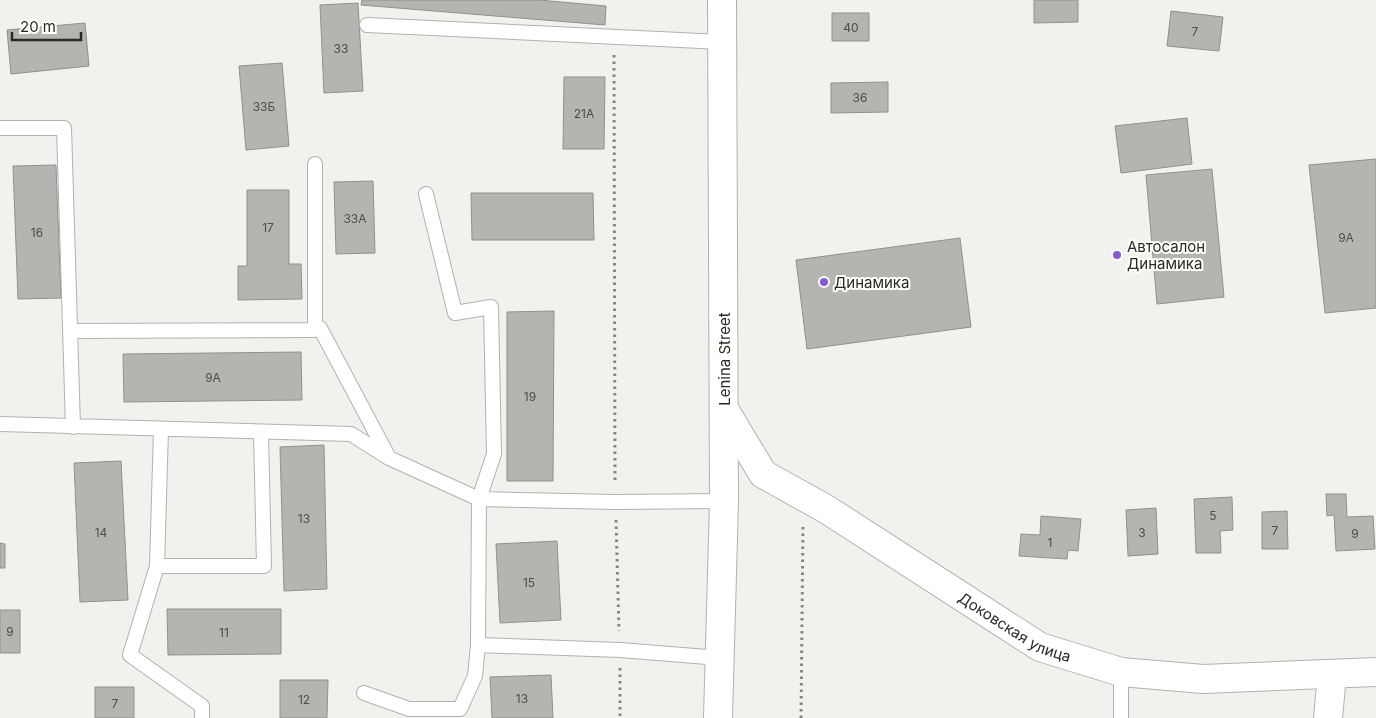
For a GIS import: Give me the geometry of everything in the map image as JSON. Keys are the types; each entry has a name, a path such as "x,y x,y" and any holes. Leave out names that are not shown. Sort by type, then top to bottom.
{"main road":[{"name":"Lenina Street","path":"718,718 724,501 722,0"},
{"name":"Доковская улица","path":"724,409 763,474 826,509 1040,647 1121,672 1203,680 1376,672"},
{"path":"1328,718 1332,675"}],"lane":[{"path":"367,25 722,42"},
{"path":"0,128 64,128 73,427"},
{"path":"315,164 315,330"},
{"path":"364,693 409,709 462,714 475,676 478,645 479,499 494,454 491,307 455,313 426,194"},
{"path":"70,331 315,330 320,328 389,458"},
{"path":"0,424 351,434 389,458 479,499 615,502 724,501"},
{"path":"161,430 157,566 130,655 202,706 202,718"},
{"path":"157,566 264,566 261,432"},
{"path":"478,645 620,650 720,658"},
{"path":"1121,672 1121,718"}],"path":[{"path":"614,37 615,502 620,650 620,718"},
{"path":"800,718 804,497"}],"building":[{"path":"362,0 539,0 606,6 605,25 361,5"},
{"path":"1034,0 1078,0 1078,22 1034,23"},
{"path":"358,3 363,91 324,93 320,5"},
{"path":"1171,11 1223,17 1219,51 1167,46"},
{"path":"832,13 869,13 869,41 832,41"},
{"path":"85,23 89,66 11,74 7,30"},
{"path":"282,63 289,146 246,150 239,66"},
{"path":"564,77 605,77 604,149 563,149"},
{"path":"888,82 888,112 831,113 831,83"},
{"path":"1187,118 1192,164 1121,173 1115,126"},
{"path":"1376,159 1376,308 1325,313 1309,165"},
{"path":"56,165 61,298 18,299 13,166"},
{"path":"1212,169 1224,297 1157,304 1146,175"},
{"path":"373,181 375,253 336,254 334,182"},
{"path":"247,190 289,190 289,264 301,264 302,299 238,300 238,266 247,266"},
{"path":"471,193 593,193 594,240 472,240"},
{"path":"960,238 971,327 807,349 796,260"},
{"path":"554,311 553,481 507,481 507,312"},
{"path":"301,352 302,400 124,402 123,354"},
{"path":"324,445 327,589 284,591 280,447"},
{"path":"121,461 128,600 80,602 74,463"},
{"path":"1326,494 1346,494 1347,517 1373,516 1375,549 1336,551 1334,515 1327,516"},
{"path":"1232,497 1233,530 1220,531 1221,553 1196,553 1194,499"},
{"path":"1156,508 1158,554 1128,556 1126,510"},
{"path":"1287,511 1288,549 1262,549 1262,512"},
{"path":"1041,516 1081,519 1078,551 1068,550 1067,559 1019,556 1021,534 1040,535"},
{"path":"557,541 561,620 500,623 496,544"},
{"path":"0,543 5,544 5,568 0,568"},
{"path":"167,609 281,609 281,654 168,655"},
{"path":"0,610 20,610 20,653 0,653"},
{"path":"551,675 553,718 492,718 490,677"},
{"path":"280,680 328,680 327,718 280,718"},
{"path":"95,687 134,687 134,718 95,718"}],"place":[{"name":"Автосалон Динамика","path":"1117,255"},
{"name":"Динамика","path":"824,282"}]}
